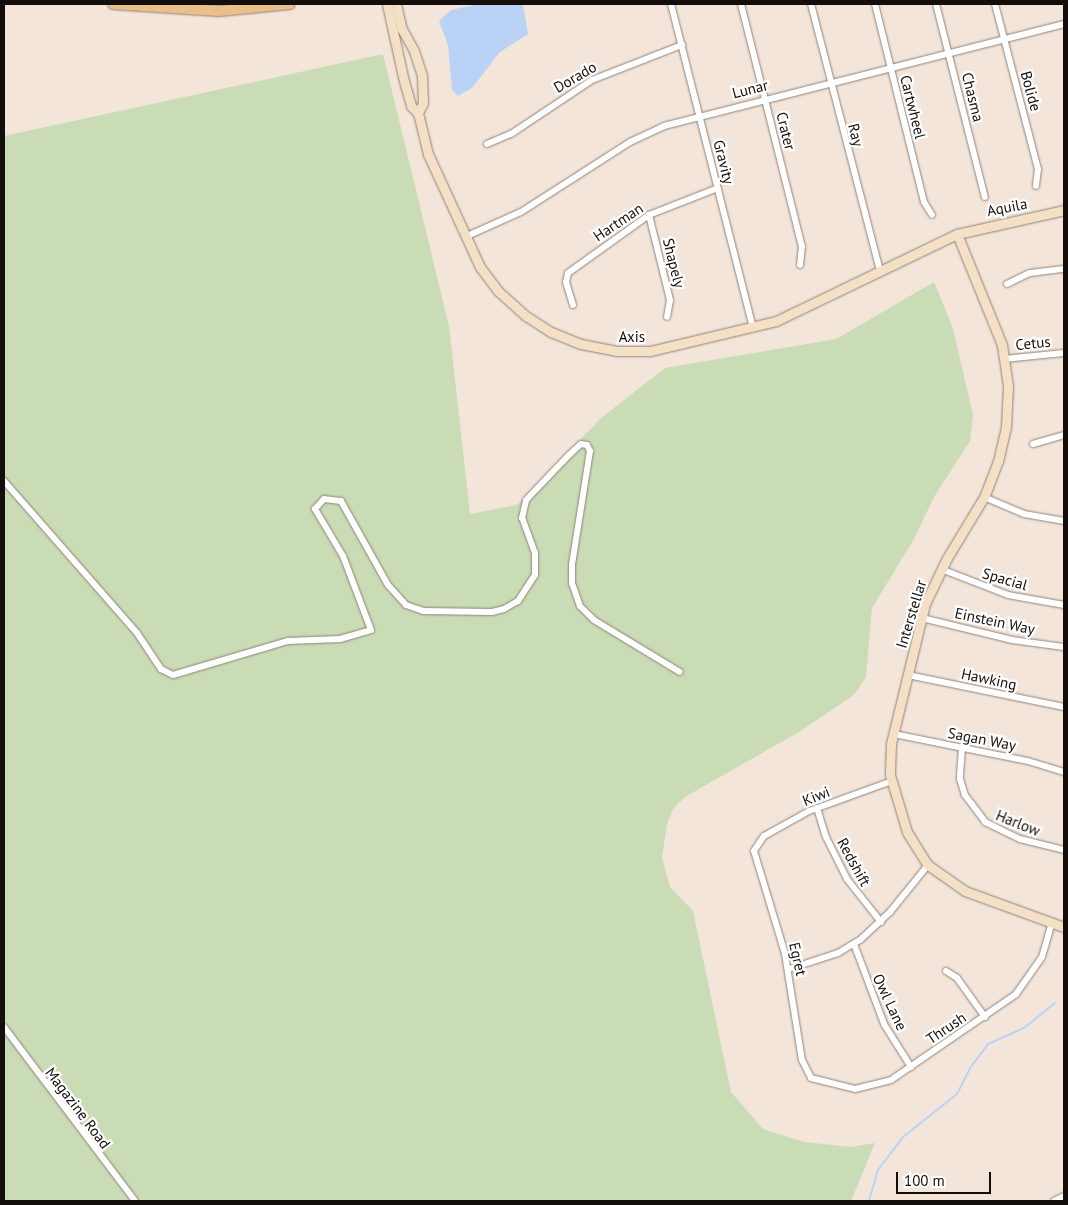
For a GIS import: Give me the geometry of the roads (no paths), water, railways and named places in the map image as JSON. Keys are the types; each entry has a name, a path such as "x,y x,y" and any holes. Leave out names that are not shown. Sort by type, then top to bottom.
{"main road":[{"path":"113,4 200,11 290,4"}],"street":[{"name":"Axis","path":"387,4 411,106 418,113 428,154 464,237 488,279 509,303 551,332 581,344 616,351 650,351 753,327 792,315 957,234"},
{"name":"Axis","path":"396,4 402,29 420,67 424,98 418,113"},
{"name":"Gravity","path":"671,4 753,327"},
{"name":"Crater","path":"742,4 802,246 800,265"},
{"name":"Ray","path":"811,4 880,271"},
{"name":"Cartwheel","path":"875,4 924,202 932,215"},
{"name":"Chasma","path":"936,4 984,197"},
{"name":"Bolide","path":"995,4 1038,169 1036,186"},
{"name":"Lunar","path":"464,237 521,212 630,142 664,126 765,98 1064,24"},
{"name":"Dorado","path":"487,144 511,134 592,80 682,45"},
{"path":"404,70 420,67"},
{"name":"Hartman","path":"573,305 566,282 568,273 649,215 718,188"},
{"name":"Aquila","path":"957,234 1064,210"},
{"name":"Shapely","path":"649,215 670,300 668,317"},
{"name":"Interstellar","path":"957,234 997,326 1008,386 1006,427 998,461 984,497 941,569 922,618 894,734 892,781 907,832 928,865 965,891 1064,927"},
{"path":"1008,284 1030,273 1064,269"},
{"name":"Cetus","path":"1004,359 1064,353"},
{"path":"1034,444 1064,435"},
{"path":"4,481 136,633 161,669 173,675 288,642 340,639 371,630 343,556 315,509 324,499 340,501 388,585 406,605 423,611 504,610 518,601 535,575 535,553 522,518 526,500 581,444 587,445 590,451 572,565 572,583 580,606 594,620 680,672"},
{"path":"984,497 1024,514 1064,521"},
{"name":"Spacial","path":"941,569 1008,595 1064,605"},
{"name":"Einstein Way","path":"922,618 1012,640 1064,647"},
{"name":"Hawking","path":"908,675 1064,707"},
{"name":"Sagan Way","path":"894,734 1064,772"},
{"name":"Harlow","path":"962,748 960,779 965,795 985,822 1013,836 1064,850"},
{"name":"Kiwi","path":"756,845 764,836 817,808 892,781"},
{"name":"Redshift","path":"817,808 826,837 847,879 881,922"},
{"name":"Egret","path":"756,845 756,860 789,969 802,1060 811,1078"},
{"path":"789,969 822,960 854,944 881,922 928,865"},
{"name":"Thrush","path":"811,1078 855,1090 891,1080 1016,994 1031,977 1042,957 1052,923"},
{"name":"Owl Lane","path":"854,944 884,1024 911,1067"},
{"path":"946,971 957,978 985,1017"},
{"name":"Magazine Road","path":"4,1027 135,1201"},
{"path":"1054,1201 1064,1196"}],"water":[{"path":"523,4 528,34 500,52 472,88 458,96 452,90 448,45 439,21 451,10 474,5"}],"waterway":[{"path":"869,1201 878,1170 903,1137 957,1094 970,1068 988,1044 1024,1028 1055,1003"}]}
